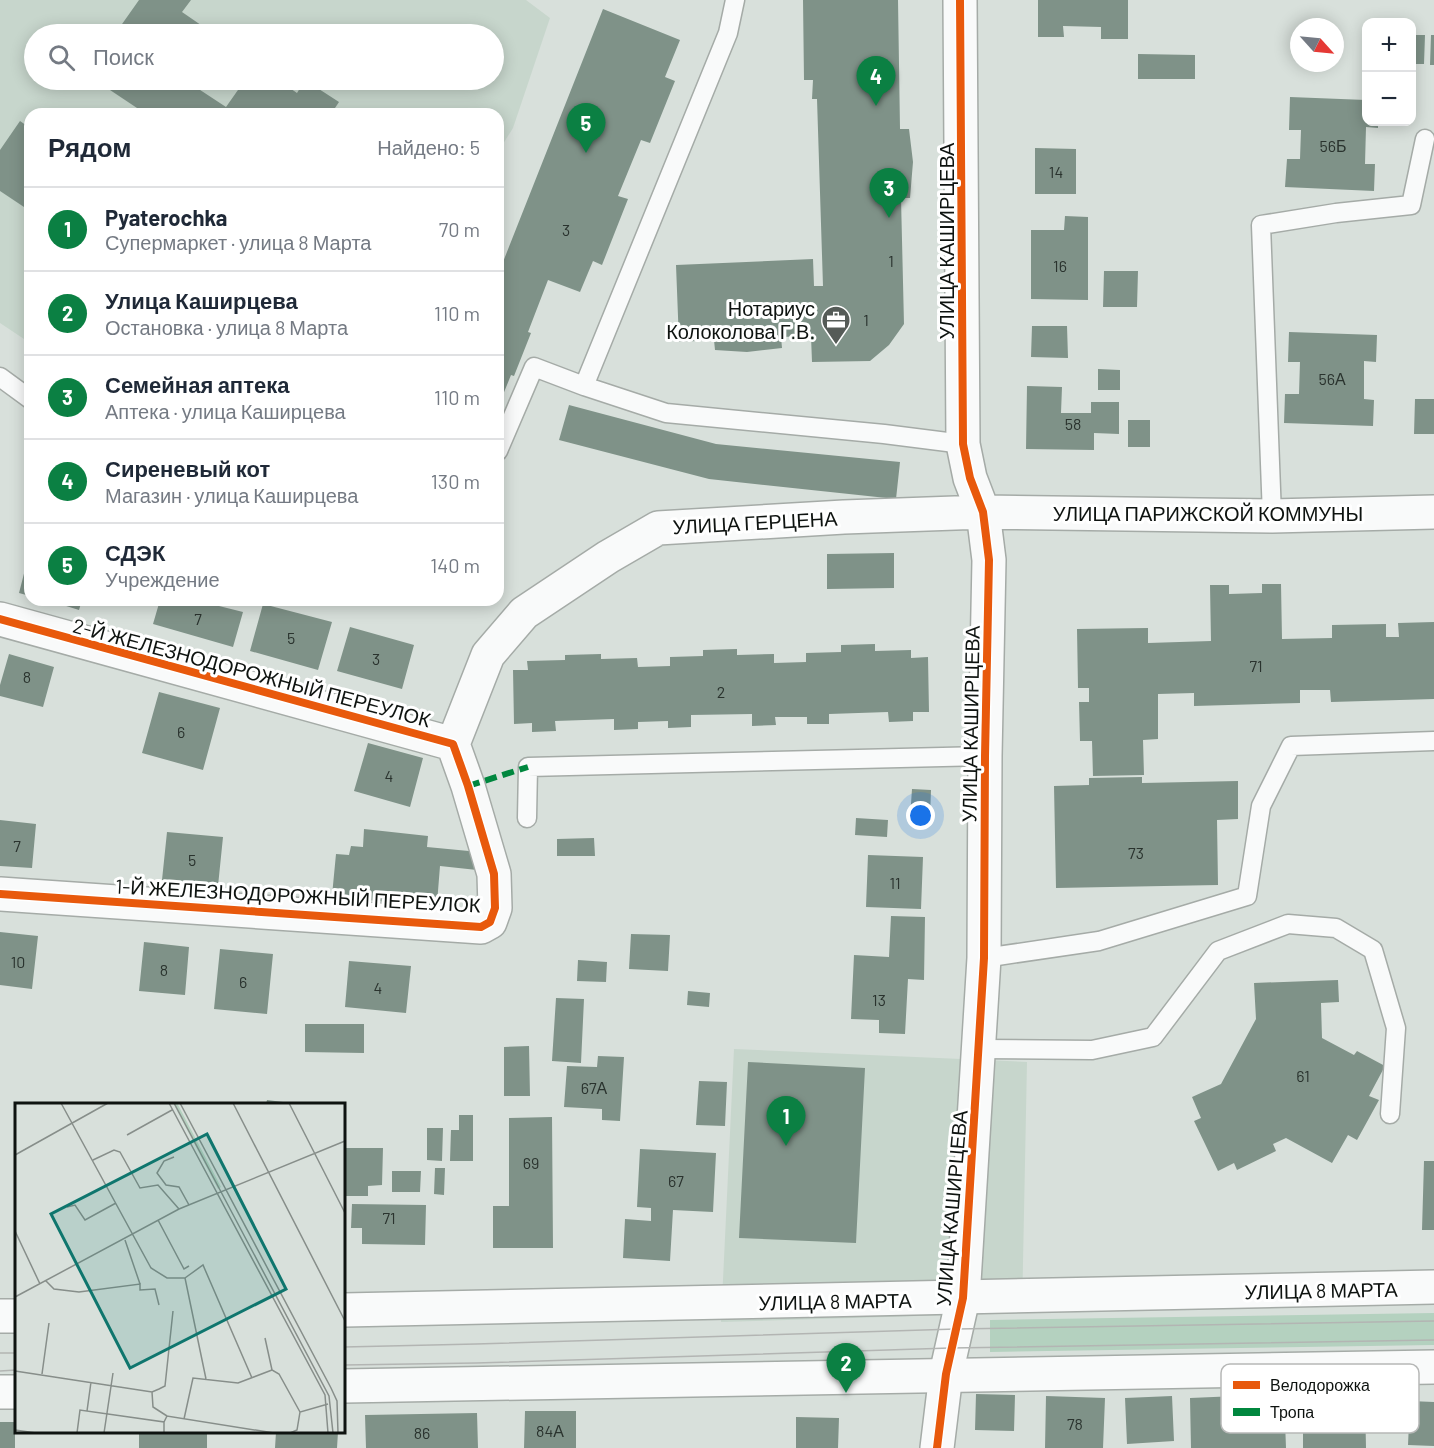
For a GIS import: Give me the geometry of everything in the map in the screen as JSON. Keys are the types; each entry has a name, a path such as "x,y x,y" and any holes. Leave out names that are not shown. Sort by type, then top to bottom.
{"street":[{"name":"УЛИЦА КАШИРЦЕВА","path":"937,1448 946,1374 963,1298 984,958 989,560 983,512 970,478 963,444 960,0"},
{"name":"УЛИЦА ПАРИЖСКОЙ КОММУНЫ","path":"983,512 1272,516 1434,512"},
{"name":"УЛИЦА ГЕРЦЕНА","path":"453,744 488,655 524,613 608,556 658,528 844,517 983,512"},
{"name":"2-Й ЖЕЛЕЗНОДОРОЖНЫЙ ПЕРЕУЛОК","path":"0,620 453,744 468,786"},
{"name":"1-Й ЖЕЛЕЗНОДОРОЖНЫЙ ПЕРЕУЛОК","path":"0,894 481,927 490,922 495,908 494,874 468,786"},
{"name":"УЛИЦА 8 МАРТА","path":"345,1310 1434,1287"},
{"path":"1419,1367 1434,1367"},
{"path":"345,1386 1221,1370"}],"lane":[{"path":"584,386 728,33 735,0"},
{"path":"1272,516 1261,225 1336,213 1411,205 1425,139"},
{"path":"504,437 534,367 666,413 963,444"},
{"path":"0,377 24,395"},
{"path":"984,958 1099,941 1247,896 1261,806 1291,746 1434,741"},
{"path":"527,818 528,767 985,756"},
{"path":"980,1049 1092,1050 1153,1037 1218,951 1288,924 1336,928 1373,950 1396,1028 1390,1114"}],"shaded area":[{"path":"0,0 526,0 550,18 513,128 504,142 504,108 24,108 24,339 0,323"},
{"path":"734,1049 1027,1062 1022,1313 721,1322"}],"green space":[{"path":"1434,1313 1434,1345 990,1352 990,1320"}],"building":[{"path":"139,0 191,0 182,12 199,24 122,24"},
{"path":"803,0 898,0 900,129 909,129 913,162 910,198 901,198 904,324 889,345 870,361 812,362 811,336 781,337 782,348 747,352 715,350 714,340 679,342 676,265 813,259 814,286 823,286 817,99 812,99 813,80 804,80"},
{"path":"1038,0 1128,0 1128,39 1101,39 1101,27 1063,26 1064,37 1038,37"},
{"path":"603,9 680,40 665,77 675,81 650,143 641,140 618,196 628,199 602,265 593,261 580,292 548,280 528,332 531,333 514,376 511,375 504,392 504,259"},
{"path":"1416,35 1425,35 1424,64 1416,64"},
{"path":"1431,35 1434,35 1434,65 1430,65"},
{"path":"1138,54 1195,55 1195,79 1138,79"},
{"path":"110,90 200,90 226,107 238,90 293,90 297,93 299,90 320,90 339,102 335,108 137,108"},
{"path":"1290,97 1362,100 1362,126 1378,126 1378,128 1366,127 1365,164 1375,164 1374,191 1285,187 1287,159 1300,159 1301,130 1289,130"},
{"path":"20,121 24,124 24,207 0,191 0,150"},
{"path":"1035,148 1076,149 1076,194 1035,194"},
{"path":"1065,216 1088,217 1088,300 1031,299 1031,230 1064,230"},
{"path":"1104,271 1138,271 1137,307 1103,307"},
{"path":"1032,326 1067,326 1068,358 1031,357"},
{"path":"1289,332 1377,335 1376,362 1364,361 1364,399 1374,400 1373,426 1284,423 1285,394 1299,394 1300,362 1288,362"},
{"path":"1098,369 1120,370 1120,390 1098,390"},
{"path":"1027,386 1062,387 1061,413 1091,413 1091,402 1119,402 1119,434 1094,433 1094,450 1026,449"},
{"path":"1415,399 1434,399 1434,434 1414,434"},
{"path":"569,405 716,444 900,462 896,499 709,479 559,440"},
{"path":"1128,420 1150,420 1150,447 1128,447"},
{"path":"894,553 894,588 827,589 827,554"},
{"path":"24,574 24,594 19,593"},
{"path":"1262,584 1281,584 1282,639 1332,638 1332,625 1386,624 1386,637 1399,637 1398,623 1434,622 1434,699 1331,702 1330,690 1300,690 1300,703 1194,706 1194,693 1158,694 1158,739 1143,740 1144,775 1093,776 1092,741 1080,741 1079,702 1089,702 1089,688 1078,688 1077,629 1148,628 1148,643 1211,641 1210,585 1229,585 1229,594 1262,593"},
{"path":"66,606 80,606 79,610"},
{"path":"158,606 219,606 243,612 233,647 153,624"},
{"path":"262,606 271,606 332,622 318,670 250,651"},
{"path":"350,627 414,645 402,689 337,671"},
{"path":"875,644 875,651 911,650 911,658 928,657 929,712 913,712 913,721 889,722 888,712 829,714 829,724 807,724 807,717 775,717 776,725 752,726 752,714 691,715 691,727 668,728 668,721 638,722 638,729 614,730 614,719 555,721 556,731 532,732 532,723 514,724 513,670 528,670 527,661 565,660 565,655 601,654 601,659 637,658 638,667 670,666 670,657 703,656 703,650 737,649 737,655 774,654 774,663 806,662 806,653 841,652 841,645"},
{"path":"9,654 54,667 43,707 0,696 0,685"},
{"path":"159,692 220,708 203,770 142,753"},
{"path":"368,743 423,758 410,807 354,791"},
{"path":"1142,777 1142,783 1238,781 1238,819 1217,820 1218,885 1056,888 1054,786 1089,785 1089,778"},
{"path":"912,789 931,790 930,819 910,818"},
{"path":"856,818 888,820 887,837 855,835"},
{"path":"0,820 36,824 32,868 0,866"},
{"path":"364,829 428,836 427,847 479,852 477,870 440,866 436,916 418,914 419,906 367,900 367,909 331,906 336,854 349,855 351,846 363,847"},
{"path":"167,832 223,837 218,886 162,880"},
{"path":"594,838 595,856 557,856 557,839"},
{"path":"868,855 923,857 921,909 866,907"},
{"path":"891,916 925,917 924,980 908,979 905,1034 879,1033 879,1020 851,1019 854,955 889,957"},
{"path":"0,932 38,936 32,989 0,985"},
{"path":"631,934 670,935 668,971 629,969"},
{"path":"144,942 189,947 185,995 139,991"},
{"path":"220,949 273,954 267,1014 214,1009"},
{"path":"578,960 607,962 606,982 577,981"},
{"path":"349,961 411,966 406,1013 345,1007"},
{"path":"1338,980 1339,1002 1321,1003 1322,1038 1354,1055 1357,1051 1385,1066 1369,1096 1379,1100 1357,1140 1348,1135 1332,1163 1286,1138 1273,1144 1276,1151 1237,1170 1234,1163 1218,1171 1194,1121 1201,1118 1192,1097 1221,1084 1256,1019 1254,983"},
{"path":"688,991 710,993 709,1007 687,1005"},
{"path":"556,998 584,999 581,1063 552,1061"},
{"path":"305,1024 364,1024 364,1053 305,1052"},
{"path":"529,1046 530,1096 504,1096 504,1047"},
{"path":"598,1056 624,1057 620,1121 602,1120 602,1109 564,1107 567,1066 597,1067"},
{"path":"748,1062 865,1068 856,1243 739,1238"},
{"path":"699,1081 727,1082 725,1126 696,1125"},
{"path":"267,1100 291,1103 266,1103"},
{"path":"459,1115 473,1115 473,1161 450,1161 451,1130 459,1130"},
{"path":"552,1117 553,1248 493,1248 493,1206 509,1206 509,1118"},
{"path":"427,1128 443,1128 442,1161 427,1160"},
{"path":"345,1148 383,1148 382,1185 368,1186 368,1196 345,1196"},
{"path":"640,1149 716,1153 713,1212 673,1210 670,1261 623,1258 625,1219 651,1221 651,1208 637,1207"},
{"path":"1424,1161 1434,1161 1434,1230 1422,1230"},
{"path":"435,1168 445,1168 444,1195 434,1194"},
{"path":"392,1171 421,1171 420,1192 392,1192"},
{"path":"352,1204 426,1205 425,1245 362,1244 362,1228 351,1228"},
{"path":"976,1394 1015,1395 1014,1431 975,1430"},
{"path":"1046,1396 1105,1398 1103,1448 1045,1448"},
{"path":"1172,1396 1174,1441 1127,1444 1125,1398"},
{"path":"1221,1397 1221,1433 1285,1433 1286,1448 1191,1448 1190,1398"},
{"path":"1419,1401 1434,1402 1434,1446 1408,1445 1409,1433 1419,1433"},
{"path":"525,1411 576,1411 576,1448 524,1448"},
{"path":"477,1413 478,1448 366,1448 365,1415"},
{"path":"796,1417 839,1418 838,1448 796,1448"},
{"path":"0,1422 15,1422 15,1448 0,1448"},
{"path":"139,1433 207,1433 207,1448 139,1448"},
{"path":"276,1433 338,1433 337,1448 275,1448"},
{"path":"1303,1433 1366,1433 1366,1448 1303,1448"}],"tram line":[{"path":"345,1347 956,1329 1434,1321"},
{"path":"345,1365 950,1348 1434,1340"},
{"path":"0,1353 15,1353"},
{"path":"0,1371 15,1370"}],"marked path":[{"path":"468,786 528,767"}],"cycle path":[{"path":"937,1448 946,1374 963,1298 984,958 989,560 983,512 970,478 963,444 960,0"},
{"path":"0,619 453,744 494,874 495,908 490,922 481,927 0,894"}],"place":[{"name":"Сиреневый кот","path":"876,106"},
{"name":"СДЭК","path":"586,153"},
{"name":"Семейная аптека","path":"889,218"},
{"name":"Нотариус Колоколова Г.В.","path":"836,346"},
{"name":"Pyaterochka","path":"786,1146"},
{"name":"Улица Каширцева","path":"846,1393"}]}
